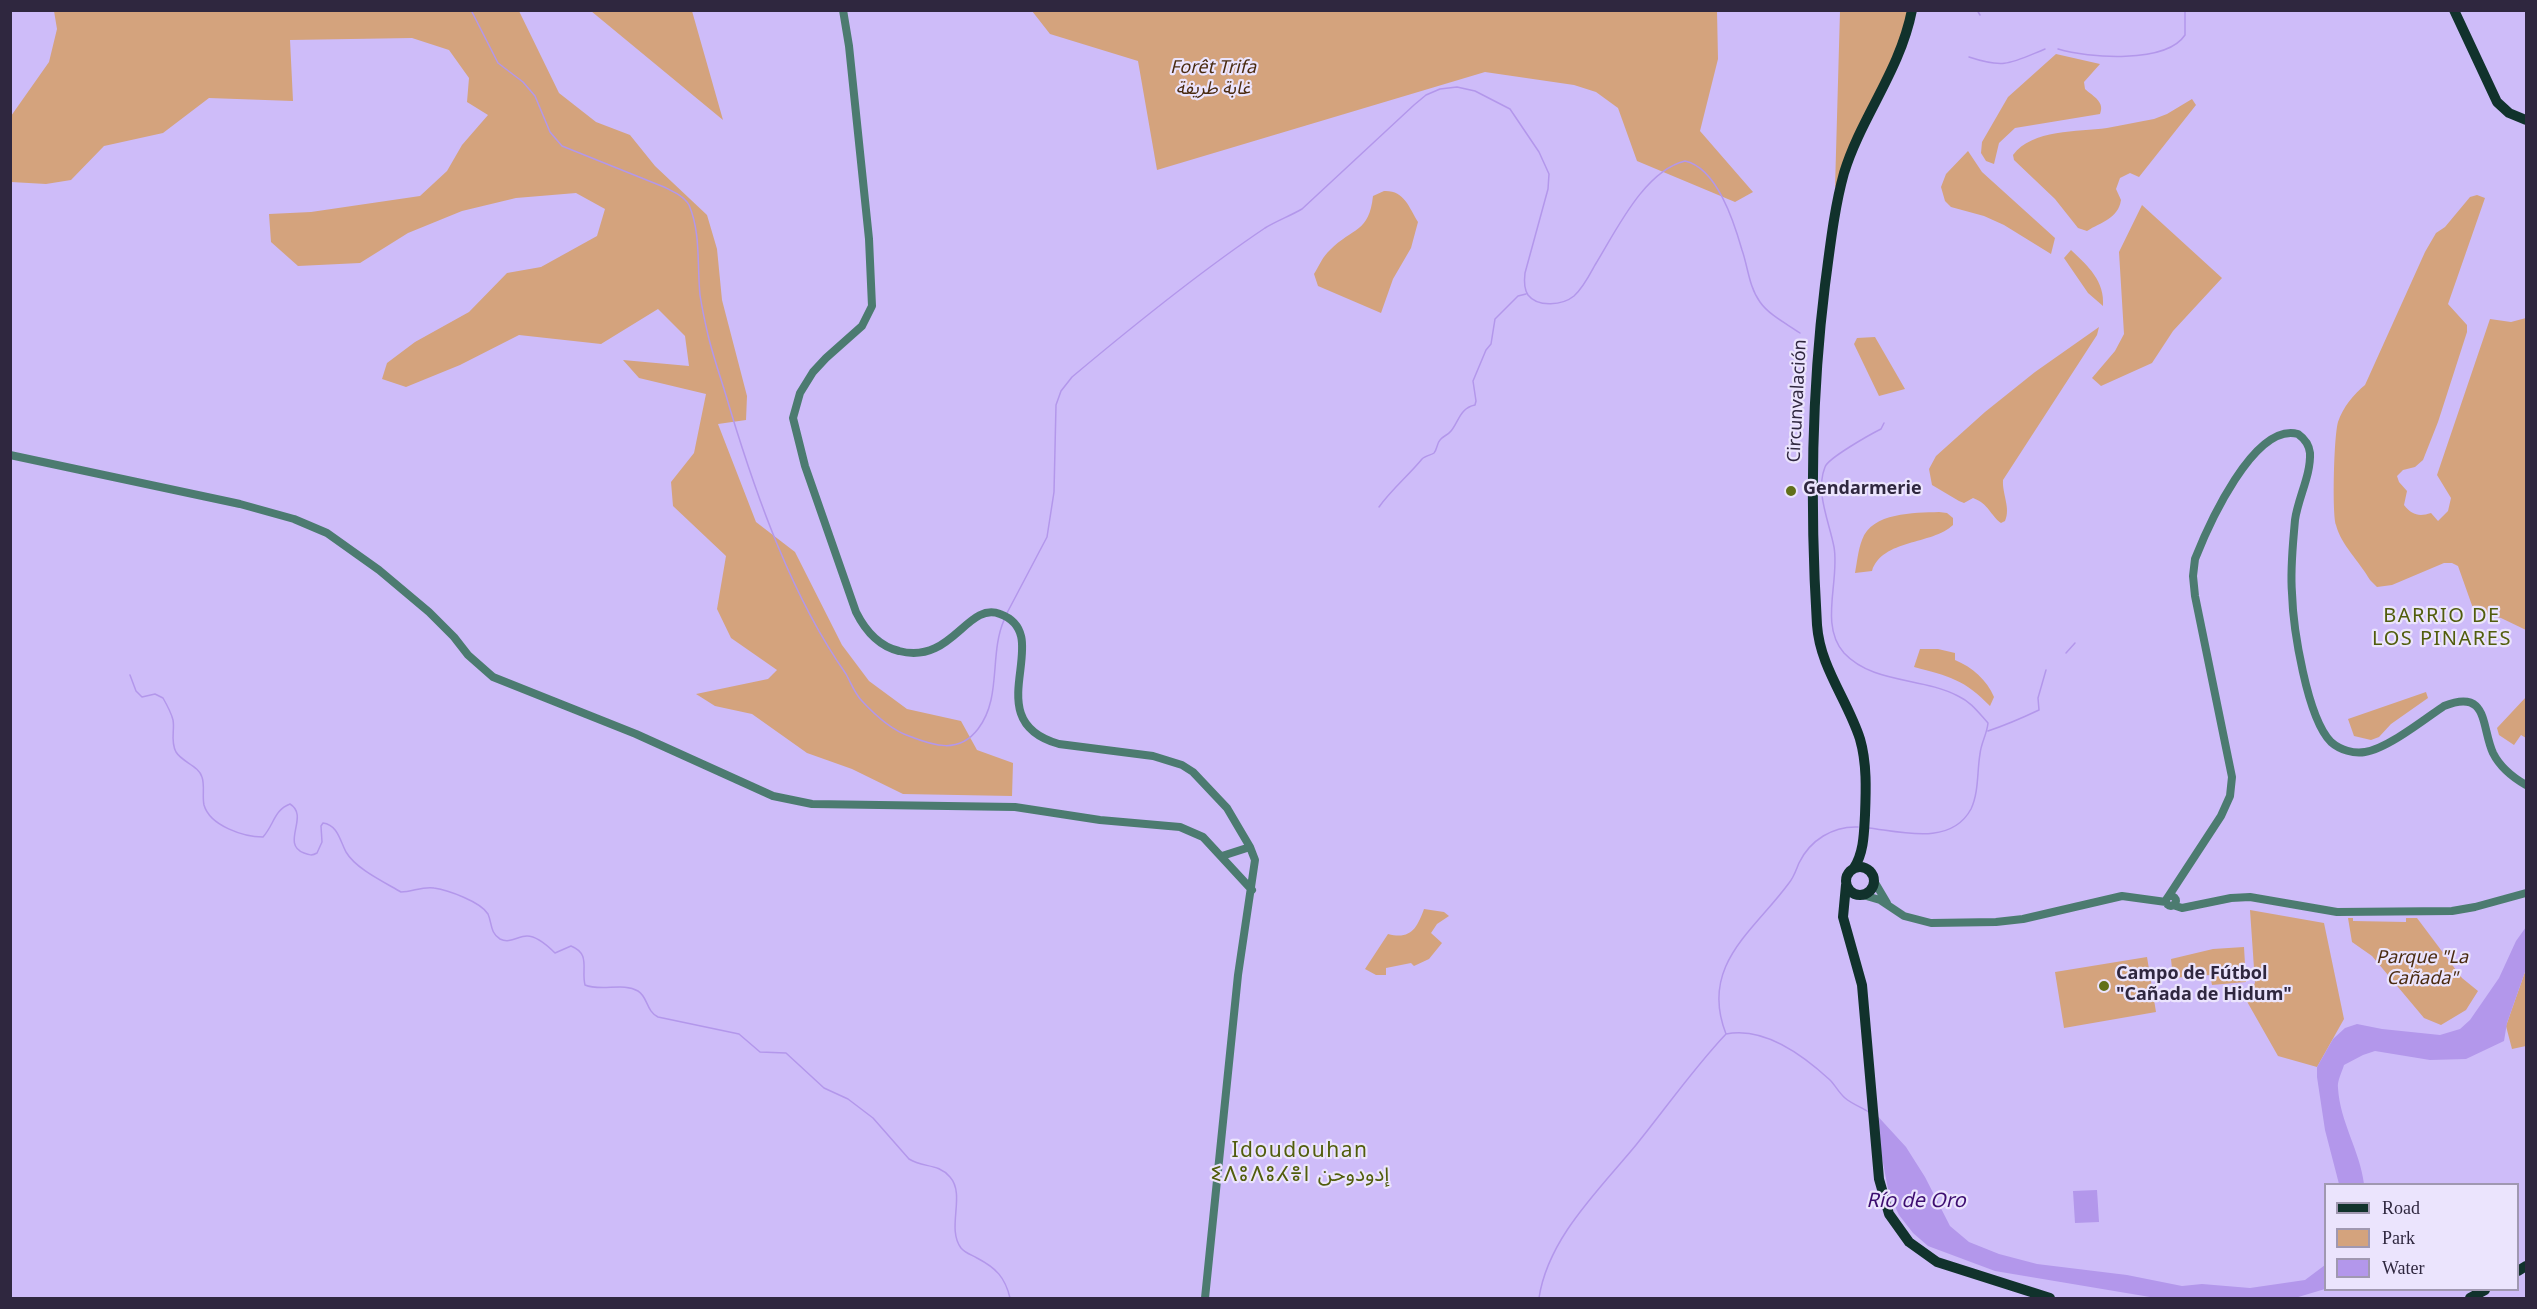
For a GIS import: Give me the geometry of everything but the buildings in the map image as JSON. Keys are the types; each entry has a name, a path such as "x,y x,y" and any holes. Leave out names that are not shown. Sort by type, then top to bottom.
{"main road":[{"name":"Circunvalación","path":"1864,850 1864,762 1860,740 1829,672 1819,641 1812,458 1813,408 1829,257 1844,174 1852,150 1899,56 1912,10"},
{"path":"2454,10 2495,99 2504,109 2526,120"},
{"path":"1864,850 1847,874 1843,908 1862,985 1877,1167 1880,1188 1889,1214 1903,1234 1920,1251 1947,1266 2050,1299"},
{"path":"1848,931 1849,906 1872,888 1873,877 1864,850"},
{"path":"1854,867 1865,867 1873,877"},
{"path":"1846,885 1853,894 1862,895"},
{"path":"2470,1299 2483,1291"}],"street":[{"path":"843,10 849,46 873,298 870,313 862,326 826,358 800,393 793,418 800,452 856,612 866,629 878,642 903,652 930,652 943,645 980,615 993,612 1004,616 1017,628 1023,647 1017,704 1021,715 1033,730 1045,739 1059,744 1153,756 1182,765 1193,772 1227,808 1251,848 1255,860 1238,975 1205,1299"},
{"path":"2172,901 2180,877 2221,816 2228,804 2232,788 2228,753 2195,596 2193,576 2195,559 2243,465 2270,440 2285,432 2303,437 2310,453 2295,521 2291,573 2292,607 2304,675 2327,737 2337,746 2350,752 2371,751 2444,706 2456,702 2468,702 2482,712 2492,750 2500,763 2507,771 2526,784"},
{"path":"10,455 240,504 302,522 337,539 379,570 442,623 468,656 493,677 636,734 785,800 832,805 1015,807 1100,820 1172,825 1203,837 1252,890"},
{"path":"1222,856 1251,848"},
{"path":"1873,877 1889,905"},
{"path":"1862,895 1889,905 1904,916 1922,922 1970,923 2023,919 2122,896 2172,901 2186,907 2231,898 2250,897 2337,912 2452,911 2526,893"}],"green space":[{"path":"54,11 519,11 559,93 596,122 630,135 655,166 707,215 717,249 722,300 747,396 746,420 718,424 756,522 795,552 842,645 869,681 907,709 961,721 977,750 1013,763 1012,796 903,794 852,769 807,753 752,714 715,706 696,694 768,679 777,670 731,638 717,609 726,556 673,506 671,482 694,453 706,394 639,378 623,360 689,366 685,336 658,309 601,344 519,335 460,365 406,387 382,379 387,363 415,342 469,312 507,273 541,267 597,236 605,209 576,193 516,198 462,211 408,233 360,263 298,266 271,242 269,214 311,212 420,196 447,171 462,145 488,115 467,102 469,78 449,50 412,38 290,40 293,101 209,98 163,133 104,146 71,180 46,184 11,182 11,116 49,62 57,29"},
{"path":"591,11 692,11 723,120"},
{"name":"Forêt Trifa غابة طريفة","path":"1032,11 1717,11 1718,59 1700,131 1753,192 1735,202 1637,161 1618,108 1596,92 1574,85 1485,72 1157,170 1138,61 1050,34"},
{"path":"1840,11 1910,11 1902,43 1835,188"},
{"path":"2056,54 2100,64 2084,82 2085,89 2100,103 2100,114 2015,128 1999,143 1994,164 1986,161 1981,153 1982,142 2008,97"},
{"path":"2192,99 2196,105 2139,177 2130,173 2120,178 2116,189 2121,200 2113,216 2087,231 2078,228 2055,199 2014,160 2013,155 2021,147 2043,136 2154,119"},
{"path":"1968,151 1982,172 2055,238 2051,254 2004,225 1984,216 1951,207 1945,201 1941,187 1946,174"},
{"path":"1384,191 1391,191 1401,196 1418,222 1411,248 1393,279 1381,313 1318,286 1314,274 1328,252 1364,223 1371,208 1373,196"},
{"path":"2477,195 2485,198 2448,304 2467,325 2467,332 2438,422 2423,460 2415,467 2403,470 2397,476 2407,491 2404,505 2410,511 2419,515 2431,513 2438,521 2448,511 2451,498 2437,475 2490,319 2511,322 2526,318 2526,630 2501,618 2474,611 2458,566 2452,563 2444,563 2392,585 2377,587 2342,540 2335,517 2335,457 2340,416 2349,401 2365,385 2425,252 2436,233 2445,227 2470,197"},
{"path":"2142,205 2222,278 2173,331 2152,363 2101,386 2092,378 2115,351 2124,334 2119,252"},
{"path":"2071,250 2089,268 2098,282 2103,297 2103,306 2088,293 2064,258"},
{"path":"2099,327 2097,335 2003,480 2007,511 2005,521 2001,523 1978,500 1973,498 1964,503 1932,485 1929,469 1936,456 1985,412 2035,372"},
{"path":"1875,337 1905,389 1879,396 1854,344 1857,338"},
{"path":"1947,513 1953,518 1953,525 1933,536 1886,553 1877,561 1872,571 1855,573 1862,540 1875,524 1895,516"},
{"path":"1920,649 1938,649 1955,653 1955,660 1973,670 1987,685 1994,697 1990,706 1956,680 1914,667"},
{"path":"2426,692 2428,698 2391,724 2379,737 2371,740 2354,736 2348,719"},
{"path":"2526,697 2526,738 2521,735 2514,745 2499,735 2497,728"},
{"path":"1424,909 1444,912 1449,916 1437,924 1431,933 1442,943 1429,959 1414,966 1411,963 1386,968 1386,975 1376,975 1365,969 1388,934 1408,934 1416,927"},
{"path":"2250,910 2324,923 2344,1019 2317,1067 2278,1056 2245,998 2255,983"},
{"name":"Parque \"La Cañada\"","path":"2348,918 2353,918 2353,921 2406,922 2406,918 2417,918 2462,978 2478,991 2466,1010 2441,1025 2424,1018 2372,956 2352,942"},
{"path":"2244,947 2246,982 2212,985 2210,975 2173,978 2171,959 2213,949"},
{"name":"Campo de Fútbol \"Cañada de Hidum\"","path":"2147,957 2156,1012 2064,1028 2055,972"},
{"path":"2526,969 2526,1046 2512,1049 2506,1026"}],"water":[{"path":"2526,927 2526,969 2507,1023 2504,1041 2466,1059 2430,1060 2375,1051 2344,1065 2338,1082 2342,1113 2359,1160 2364,1183 2339,1183 2325,1130 2317,1077 2317,1067 2333,1039 2345,1028 2357,1024 2440,1035 2460,1029 2470,1020 2499,978 2516,941"},
{"name":"Río de Oro","path":"1873,1111 1906,1147 1925,1177 1950,1226 1969,1242 1999,1254 2037,1264 2127,1275 2182,1286 2202,1284 2250,1288 2305,1280 2324,1266 2324,1289 2295,1298 2156,1298 1995,1271 1928,1246 1913,1233 1899,1215 1889,1194"},
{"path":"2097,1190 2099,1222 2075,1223 2073,1191"}],"waterway":[{"path":"471,10 498,63 523,82 535,96 550,132 562,146 664,187 681,196 689,205 695,227 700,295 708,335 764,512 809,613 855,692 872,712 896,730 918,740 937,745 954,745 971,737 985,717 990,704 997,647 1004,620"},
{"path":"1977,10 1980,15"},
{"path":"2058,49 2106,56 2144,55 2161,51 2175,44 2185,35 2185,11"},
{"path":"1969,57 1991,63 2008,63 2045,49"},
{"path":"1007,613 1047,537 1054,492 1056,405 1061,391 1072,377 1215,263 1265,228 1302,209 1414,105 1426,95 1440,89 1457,87 1475,91 1510,109 1539,152 1549,174 1548,189 1525,273 1526,290 1532,299 1551,304 1574,296 1586,282 1622,220 1644,189 1670,167 1685,161 1706,174 1715,185 1729,211 1751,283 1760,302 1773,315 1800,333"},
{"path":"1379,507 1422,459 1434,453 1439,441 1451,431 1463,412 1475,405 1473,381 1486,350 1491,344 1495,319 1518,296 1526,294"},
{"path":"1869,828 1925,834 1951,828 1962,821 1974,802 1981,750 1988,723 1963,698 1944,690 1869,670 1844,653 1837,642 1831,616 1835,574 1834,547 1822,496 1822,477 1828,463 1850,446 1881,429 1884,423"},
{"path":"2066,653 2075,643"},
{"path":"1988,731 2039,710 2038,698 2046,670"},
{"path":"130,675 136,691 142,697 155,694 163,698 173,720 173,744 176,752 200,773 204,805 207,812 220,824 247,835 263,837 277,814 290,804 297,815 294,843 297,849 304,853 310,855 317,853 322,842 321,826 323,823 328,824 335,830 346,852 356,864 401,892 422,888 447,891 479,905 488,914 493,931 500,939 507,941 531,936 555,953 571,946 577,949 584,962 585,985 598,988 632,988 644,997 651,1011 658,1017 739,1034 760,1052 786,1053 824,1088 848,1099 873,1118 909,1159 940,1170 950,1177 956,1193 955,1231 957,1240 964,1251 999,1274 1010,1298"},
{"path":"1726,1034 1720,1010 1720,988 1725,969 1734,951 1791,881 1809,848 1831,832 1858,827"},
{"path":"1539,1298 1544,1276 1553,1255 1577,1216 1726,1034 1754,1034 1768,1038 1795,1052 1830,1080 1848,1100 1869,1112"}],"place":[{"name":"Gendarmerie","path":"1791,491"},
{"name":"Campo de Fútbol \"Cañada de Hidum\"","path":"2104,986"}],"district":[{"name":"BARRIO DE LOS PINARES","path":"2442,630"},
{"name":"Idoudouhan ⵉⴷⵓⴷⵓⵃⴻⵏ إدودوحن","path":"1300,1166"}]}
